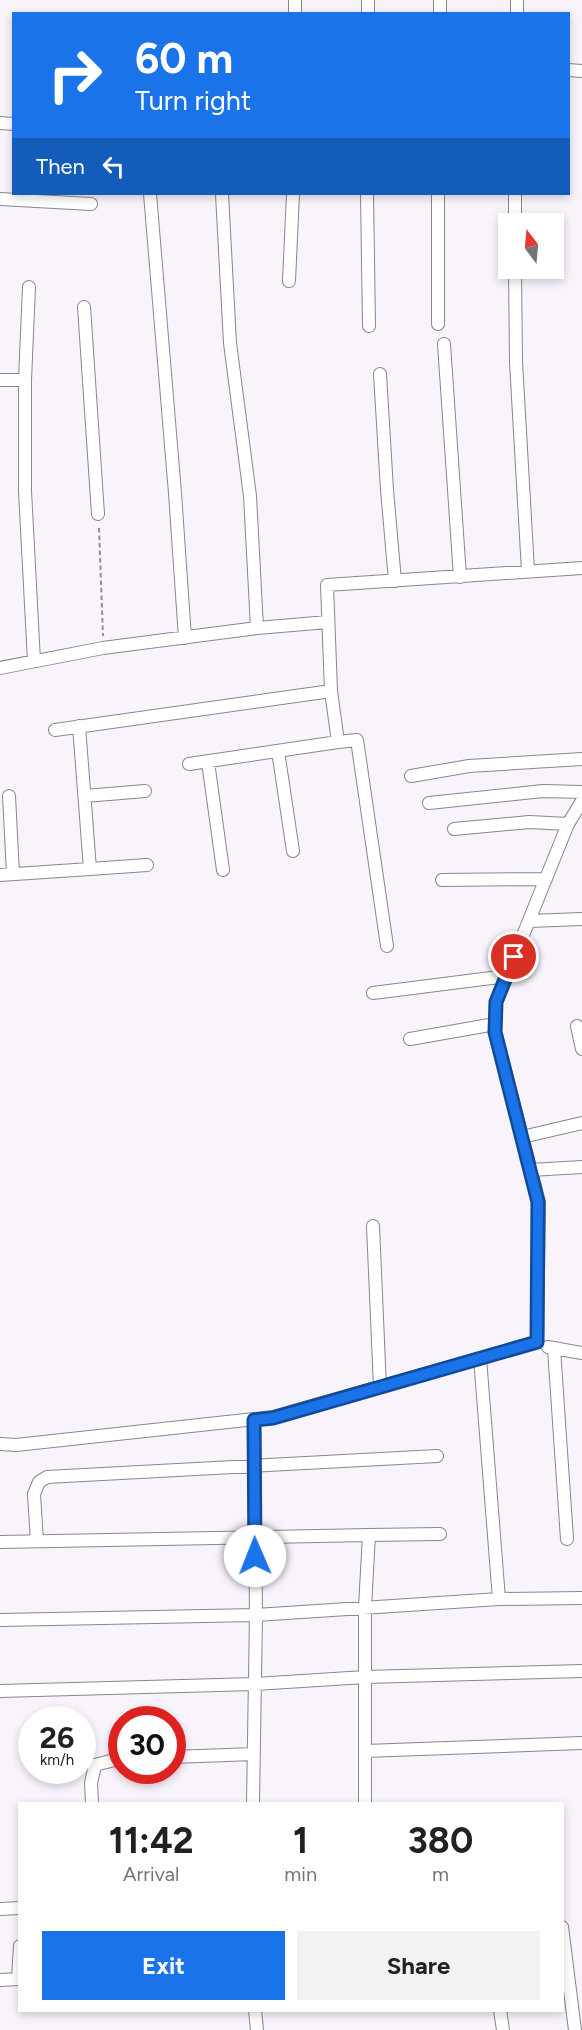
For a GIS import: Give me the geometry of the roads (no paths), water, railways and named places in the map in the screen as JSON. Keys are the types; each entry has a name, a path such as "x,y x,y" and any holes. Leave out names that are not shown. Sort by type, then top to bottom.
{"street":[{"path":"150,195 185,638"},
{"path":"222,195 230,343 250,496 257,628"},
{"path":"290,281 293,195"},
{"path":"367,195 369,326"},
{"path":"438,195 438,324"},
{"path":"515,195 515,213"},
{"path":"9,198 91,204"},
{"path":"515,279 516,362 528,571"},
{"path":"29,286 25,380 25,491 34,661"},
{"path":"84,307 98,514"},
{"path":"444,344 460,577"},
{"path":"380,374 395,581"},
{"path":"0,380 25,380"},
{"path":"338,742 331,691 327,585 582,568"},
{"path":"0,668 103,648 257,628 328,622"},
{"path":"55,730 331,691"},
{"path":"79,726 90,869"},
{"path":"189,764 357,740 387,946"},
{"path":"278,751 293,851"},
{"path":"411,776 469,766 582,759"},
{"path":"208,762 223,870"},
{"path":"85,796 145,792"},
{"path":"429,803 543,792 582,792"},
{"path":"9,796 6,874 147,865"},
{"path":"537,1342 538,1202 495,1032 496,1002 568,824 582,801"},
{"path":"454,829 529,822 568,824"},
{"path":"442,880 546,879"},
{"path":"529,921 582,919"},
{"path":"373,993 507,976"},
{"path":"410,1040 495,1024"},
{"path":"576,1026 582,1049"},
{"path":"522,1137 582,1124"},
{"path":"530,1170 582,1167"},
{"path":"373,1226 380,1387"},
{"path":"0,1444 16,1445 273,1418 537,1342 554,1349 582,1353"},
{"path":"554,1349 567,1539"},
{"path":"480,1358 500,1599"},
{"path":"253,1802 256,1615 254,1420"},
{"path":"37,1541 34,1494 39,1482 47,1477 437,1456"},
{"path":"0,1542 440,1534"},
{"path":"365,1802 365,1607 369,1535"},
{"path":"0,1620 256,1615 500,1599 582,1598"},
{"path":"0,1691 582,1671"},
{"path":"365,1751 582,1743"},
{"path":"186,1756 254,1754"},
{"path":"92,1802 91,1783 95,1765 108,1762"},
{"path":"0,1909 18,1908"},
{"path":"564,1943 575,2030"},
{"path":"0,1980 18,1979"},
{"path":"255,2012 256,2030"},
{"path":"500,2012 503,2030"}]}
